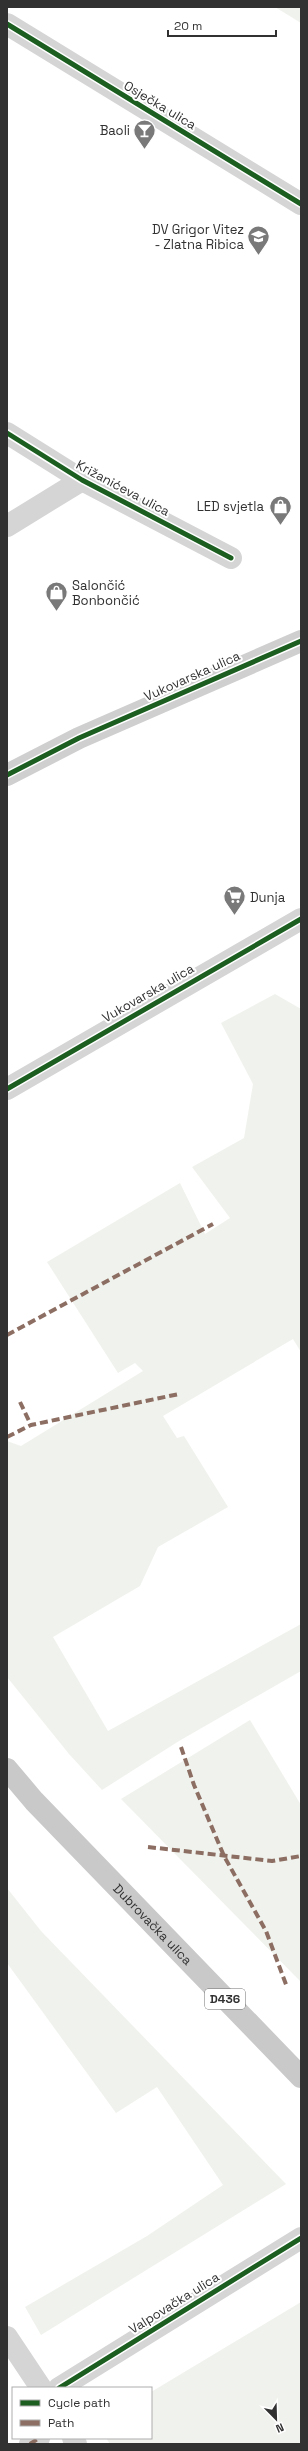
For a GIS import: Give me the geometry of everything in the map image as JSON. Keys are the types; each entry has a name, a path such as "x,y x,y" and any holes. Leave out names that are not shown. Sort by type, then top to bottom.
{"main road":[{"name":"Dubrovačka ulica","path":"7,1769 34,1801 301,2077"}],"street":[{"name":"Osječka ulica","path":"7,24 301,204"},
{"name":"Križanićeva ulica","path":"7,433 82,480 231,558"},
{"name":"Križanićeva ulica","path":"7,526 82,480"},
{"name":"Vukovarska ulica","path":"7,775 86,735 301,642"},
{"name":"Vukovarska ulica","path":"7,1089 301,919"},
{"name":"Valpovačka ulica","path":"61,2387 301,2238"},
{"path":"7,2337 40,2387"}],"shaded area":[{"path":"275,7 301,7 301,23"},
{"path":"275,994 301,1009 301,1352 293,1339 163,1416 177,1438 184,1436 228,1507 158,1547 140,1586 53,1637 108,1731 301,1624 301,1671 179,1741 102,1790 69,1754 7,1677 7,1441 21,1446 143,1371 135,1363 118,1373 47,1262 180,1183 205,1234 230,1218 192,1167 244,1138 253,1084 221,1023"},
{"path":"250,1720 301,1805 301,1982 121,1799"},
{"path":"7,1888 41,1931 286,2184 41,2335 25,2307 147,2236 223,2185 157,2087 116,2113 7,1963"},
{"path":"301,2302 301,2444 110,2444 107,2439 152,2439 152,2391"}],"marked path":[{"path":"7,1335 213,1224"},
{"path":"7,1437 31,1425 179,1394"},
{"path":"20,1402 31,1425"},
{"path":"181,1747 194,1785 224,1856 266,1931 287,1987"},
{"path":"148,1847 272,1861 301,1856"},
{"path":"30,2444 38,2439"}],"cycle path":[{"path":"7,24 301,204"},
{"path":"7,433 82,480 231,558"},
{"path":"7,775 79,738 301,641"},
{"path":"7,1089 301,919"},
{"path":"61,2387 301,2238"}],"place":[{"name":"Baoli","path":"145,150"},
{"name":"DV Grigor Vitez - Zlatna Ribica","path":"259,256"},
{"name":"LED svjetla","path":"280,526"},
{"name":"Salončić Bonbončić","path":"57,612"},
{"name":"Dunja","path":"235,916"}]}
